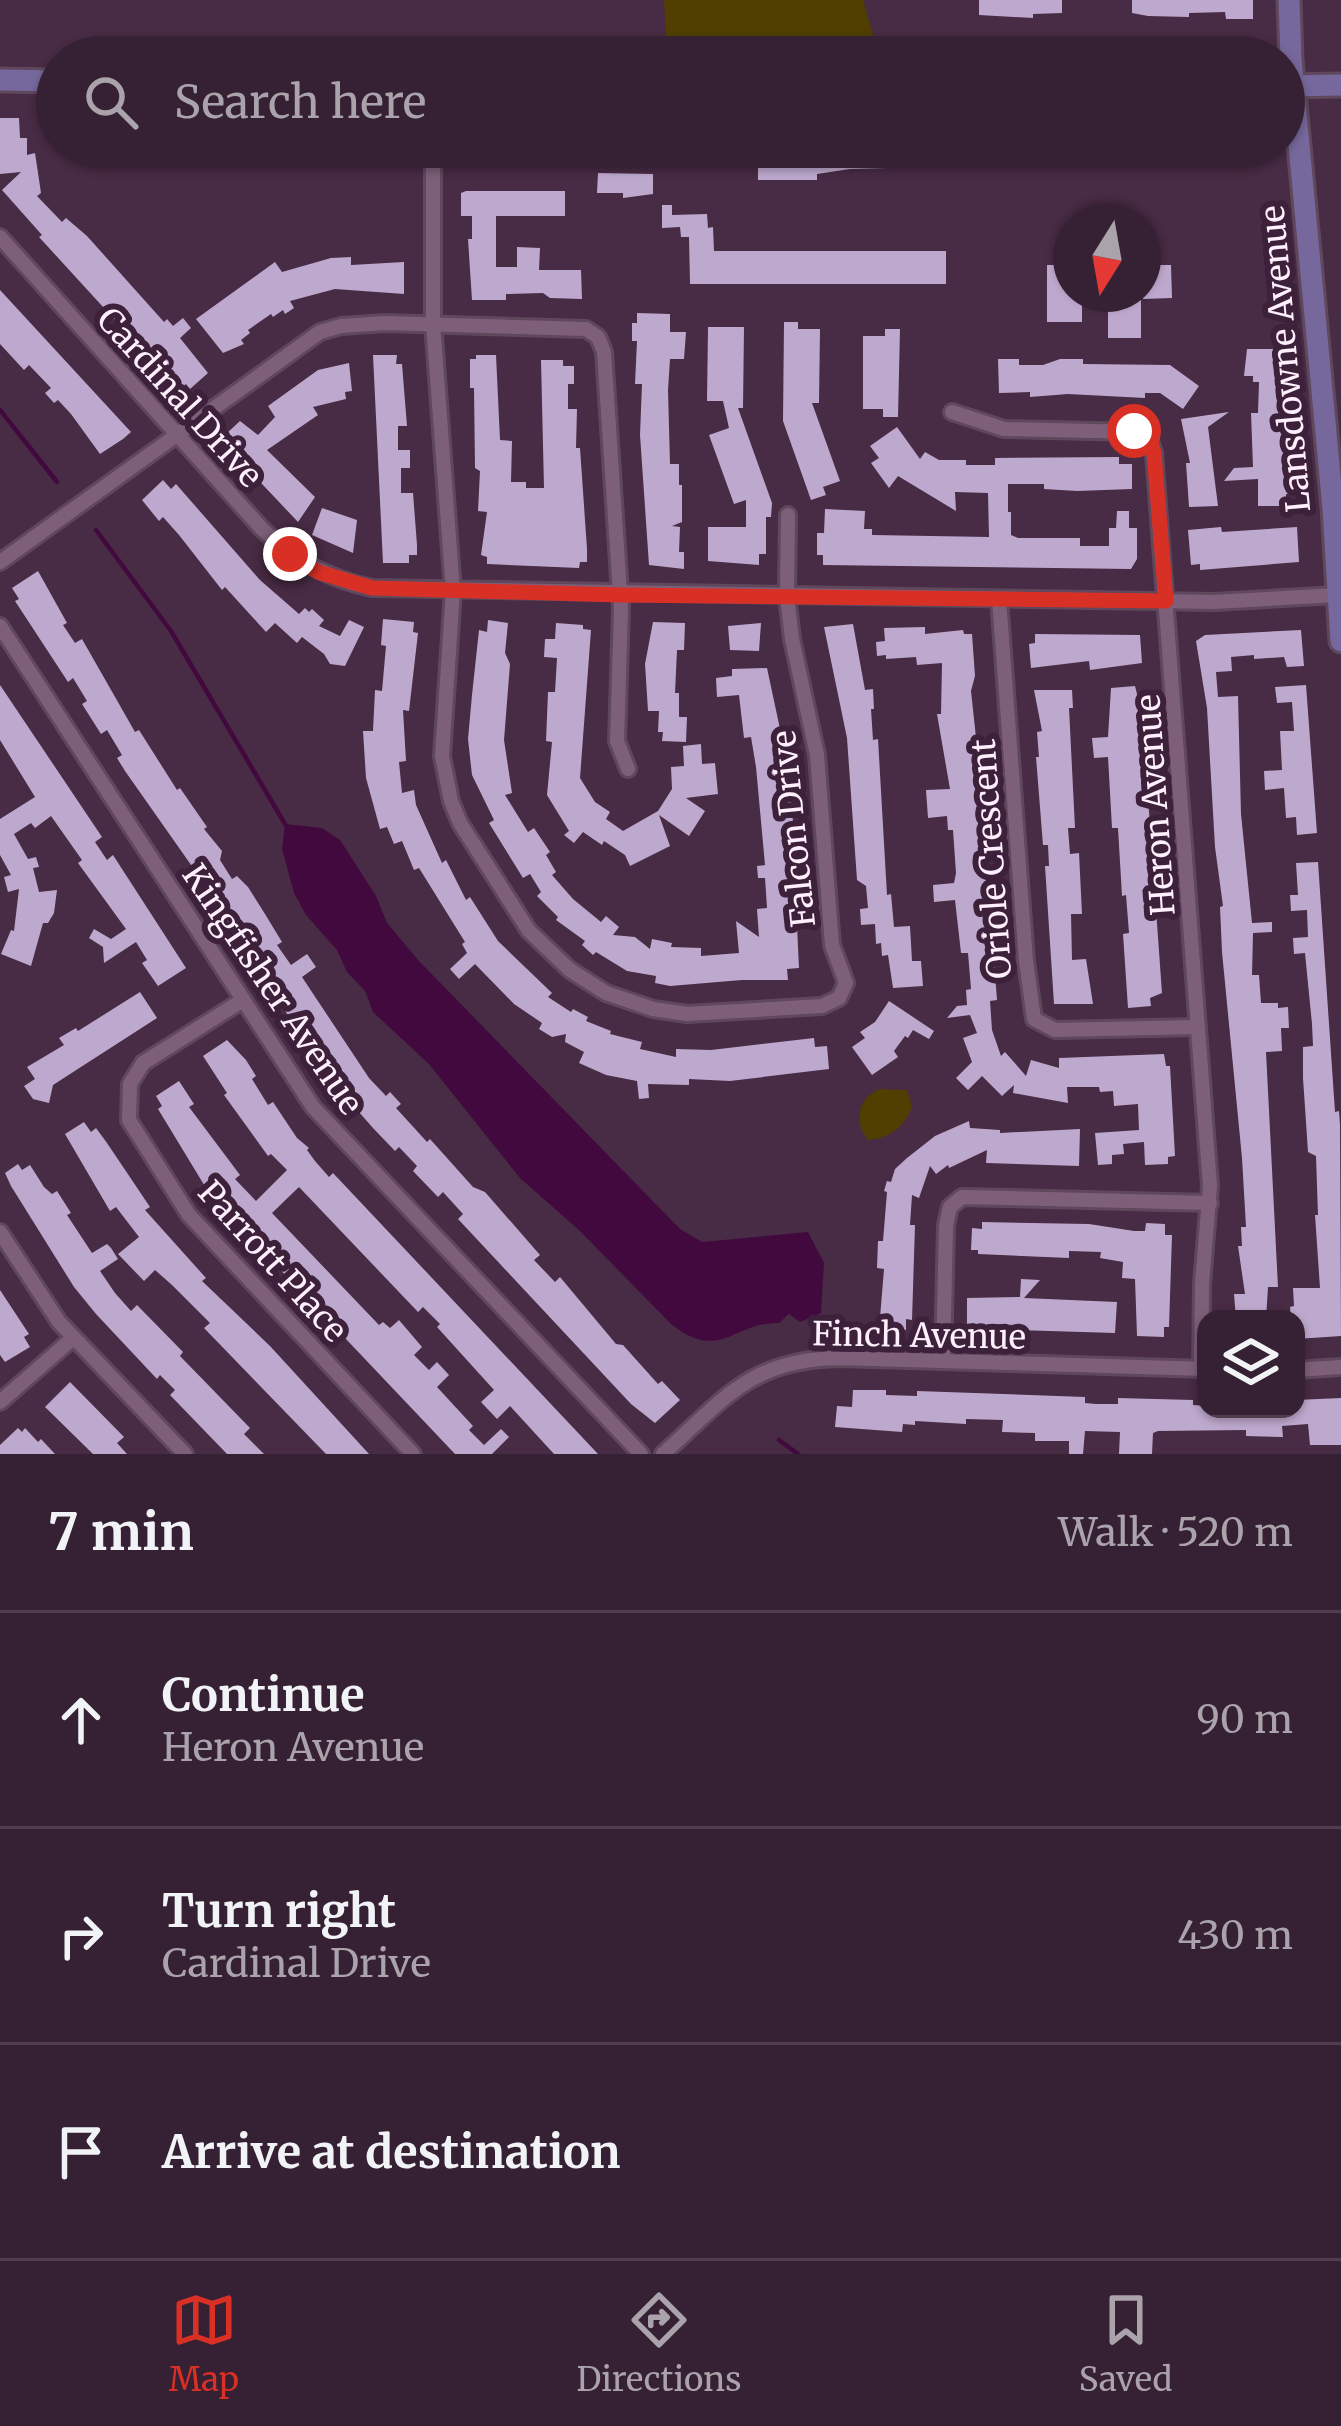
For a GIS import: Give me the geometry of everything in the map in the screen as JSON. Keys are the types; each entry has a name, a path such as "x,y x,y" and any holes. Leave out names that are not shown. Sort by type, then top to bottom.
{"main road":[{"name":"Lansdowne Avenue","path":"1289,0 1289,36"},
{"path":"0,80 36,81"},
{"path":"1305,86 1341,85"},
{"name":"Lansdowne Avenue","path":"1297,168 1341,641"}],"street":[{"name":"Falcon Drive","path":"433,168 433,323 453,591 442,756 451,801 470,842 529,931 569,970 626,1001 693,1014 822,1006 838,998 846,983 832,945 817,755 793,649 787,596 788,515"},
{"name":"Cardinal Drive","path":"0,237 262,530 318,572 372,588 1234,602 1337,595"},
{"path":"0,562 320,332 341,326 433,323 575,326 598,337 604,352 620,595 617,742 628,769"},
{"name":"Heron Avenue","path":"952,412 1004,429 1131,430 1150,441 1210,1203 1203,1310"},
{"name":"Oriole Crescent","path":"999,599 1034,1019 1055,1030 1198,1028"},
{"name":"Kingfisher Avenue","path":"0,626 313,1107 641,1454"},
{"name":"Parrott Place","path":"243,1000 143,1063 129,1088 129,1120 189,1215 413,1454"},
{"path":"943,1361 946,1225 950,1207 962,1197 1210,1203"},
{"path":"0,1232 73,1338 185,1454"},
{"path":"0,1402 73,1338"},
{"name":"Finch Avenue","path":"663,1454 741,1384 779,1365 815,1358 1197,1369"},
{"path":"1305,1369 1341,1367"}],"shaded area":[{"path":"664,0 863,0 873,36 666,36"},
{"path":"285,824 322,828 340,840 376,896 387,923 419,961 680,1229 702,1242 808,1232 824,1263 821,1313 800,1322 789,1314 779,1323 715,1341 688,1335 671,1324 580,1231 520,1178 429,1064 373,1012 365,991 294,893 282,849"},
{"path":"880,1089 907,1090 912,1107 895,1130 868,1140 860,1126 860,1111"}],"building":[{"path":"979,0 1062,0 1062,13 1033,14 1033,18 979,15"},
{"path":"1132,0 1253,0 1253,19 1226,19 1225,12 1148,16 1132,13"},
{"path":"0,118 19,118 27,155 35,153 41,193 37,196 62,222 66,218 87,236 164,322 167,319 173,326 183,318 191,328 180,338 208,373 190,389 186,384 179,390 2,190 21,172 0,174"},
{"path":"758,168 888,168 817,174 817,180 758,180"},
{"path":"598,173 653,174 653,194 623,198 623,193 597,193"},
{"path":"565,191 565,216 496,216 496,267 517,267 517,247 540,248 539,270 581,270 582,299 550,298 543,293 472,300 468,239 472,239 472,216 461,216 461,193"},
{"path":"662,205 672,205 672,215 707,214 714,251 946,251 946,284 690,284 689,237 681,237 680,227 662,228"},
{"path":"351,257 351,265 404,262 404,294 335,289 290,301 294,308 271,314 248,330 241,340 244,344 223,353 196,319 275,262 282,272"},
{"path":"1047,265 1053,265 1053,312 1082,312 1082,322 1047,322"},
{"path":"1161,265 1171,265 1172,298 1161,298"},
{"path":"0,290 131,432 123,439 100,454 71,414 45,393 51,388 29,365 24,370 0,344"},
{"path":"1108,312 1141,312 1141,338 1108,338"},
{"path":"637,313 670,314 670,332 686,332 684,359 670,359 668,390 670,464 679,464 682,485 682,522 672,526 680,527 684,569 649,565 640,435 642,384 635,384 637,341 632,341"},
{"path":"784,322 798,322 798,329 820,329 819,403 812,403 840,481 823,487 826,495 811,500 783,421"},
{"path":"708,327 744,327 743,408 738,408 772,503 771,517 766,517 766,554 759,554 759,565 708,561 708,527 746,527 746,500 734,504 709,435 729,428 723,401 707,401"},
{"path":"885,329 900,329 898,417 883,417 883,409 863,409 863,336 885,336"},
{"path":"1247,349 1274,349 1274,359 1281,360 1280,413 1285,413 1291,478 1286,506 1258,506 1258,479 1224,481 1234,468 1253,467 1251,413 1258,413 1259,382 1244,376"},
{"path":"373,355 397,355 396,364 402,364 407,426 398,426 398,450 410,450 410,468 401,468 401,493 413,493 417,545 417,555 409,555 409,563 383,563"},
{"path":"496,355 500,440 512,441 511,482 526,482 526,488 544,488 541,360 563,360 563,366 574,366 568,409 577,409 576,448 580,448 587,549 587,562 580,562 579,568 487,564 487,557 481,555 487,512 478,511 480,471 475,468 474,388 470,388 470,359"},
{"path":"998,359 1019,359 1019,365 1083,359 1083,364 1170,365 1199,386 1183,409 1160,393 1145,393 1145,398 999,393"},
{"path":"349,363 352,391 345,392 346,399 313,407 318,415 267,450 315,497 298,522 228,448 226,434 240,421 258,435 275,417 268,406 318,370"},
{"path":"1229,412 1208,427 1218,506 1189,507 1186,463 1190,463 1181,419"},
{"path":"897,427 920,459 925,452 939,460 966,460 966,465 995,465 995,458 1119,457 1119,464 1132,464 1132,489 1077,491 1044,489 1044,484 1008,484 1008,512 1011,535 1018,538 1080,538 1080,546 1109,546 1109,528 1116,528 1117,511 1129,511 1129,528 1137,528 1137,559 1131,569 823,565 823,555 817,555 817,533 824,533 825,509 865,511 864,529 872,529 872,535 989,537 988,493 955,492 956,511 898,476 889,488 871,463 879,458 870,446"},
{"path":"163,480 171,489 176,484 260,580 299,614 312,609 324,620 319,626 340,636 349,620 364,627 345,666 330,664 302,637 297,643 275,623 266,632 225,587 222,590 163,517 159,521 142,500"},
{"path":"322,508 357,520 353,553 312,535"},
{"path":"1221,527 1222,532 1297,527 1299,562 1200,570 1200,564 1191,565 1188,530"},
{"path":"38,571 67,623 63,625 75,643 82,639 135,732 139,730 222,851 220,860 232,879 237,876 248,887 291,965 307,954 316,967 302,977 369,1078 401,1104 396,1108 427,1142 430,1139 473,1187 485,1192 540,1255 534,1260 555,1282 560,1277 616,1344 623,1345 658,1384 662,1381 680,1400 655,1423 631,1404 458,1219 463,1214 443,1192 438,1197 413,1171 417,1166 373,1128 318,1061 244,948 251,943 245,933 236,920 229,925 208,895 216,890 215,885 203,868 196,872 125,771 117,758 122,755 107,730 101,734 73,678 68,682 15,601 19,599 12,588"},
{"path":"383,619 414,622 413,632 418,633 409,711 403,710 406,761 399,762 402,793 414,790 442,863 446,860 466,900 470,897 498,941 552,993 548,997 610,1034 642,1042 640,1049 676,1057 676,1049 711,1050 814,1038 815,1047 827,1046 829,1069 730,1081 689,1079 689,1085 648,1084 649,1098 639,1099 637,1081 579,1063 584,1052 565,1042 566,1034 552,1037 539,1029 542,1023 514,1004 475,964 459,979 450,969 467,953 465,942 419,868 414,870 402,841 394,844 387,827 380,829 366,778 363,731 373,731 375,690 382,691"},
{"path":"488,620 508,623 504,740 512,793 505,795 528,832 534,828 550,852 546,855 556,872 552,875 573,899 601,922 606,916 619,927 613,935 635,937 650,949 652,939 672,943 671,947 701,948 701,956 739,953 736,921 759,937 757,909 767,908 765,878 758,878 757,866 765,865 756,767 751,737 744,738 739,695 717,697 716,678 732,676 732,669 767,668 789,771 793,877 798,877 802,926 797,926 799,968 787,969 788,980 655,983 656,976 627,971 596,952 593,955 582,945 585,941 556,920 537,896 541,892 530,874 523,878 489,823 494,820 472,775 468,739 472,695 479,630 487,632"},
{"path":"653,622 685,623 684,650 677,650 675,693 679,693 679,717 687,717 686,742 662,741 659,711 648,711 645,664"},
{"path":"556,623 591,630 580,778 595,802 610,812 606,819 623,831 658,811 672,789 671,767 684,766 683,746 701,744 702,764 715,763 718,794 686,798 705,811 689,836 659,815 670,846 630,866 625,855 604,841 602,845 583,832 574,843 564,835 569,831 547,795 552,742 546,741 548,692 555,692 557,658 544,657 545,639 555,639"},
{"path":"761,623 759,651 730,650 728,626"},
{"path":"853,624 865,690 873,689 887,895 891,894 894,927 910,926 912,961 921,961 923,986 893,988 888,955 882,956 881,943 876,944 875,924 861,925 860,909 868,908 866,886 857,880 847,738 824,627"},
{"path":"925,627 925,634 963,630 972,634 975,676 971,691 981,784 976,785 997,1000 990,1001 992,1030 1001,1056 1005,1052 1026,1076 1031,1060 1059,1068 1059,1058 1164,1054 1170,1066 1175,1156 1168,1157 1168,1164 1145,1165 1144,1142 1123,1144 1124,1154 1112,1155 1112,1164 1098,1165 1095,1133 1139,1130 1138,1104 1114,1106 1113,1091 1067,1087 1068,1103 1013,1093 1014,1085 1002,1096 982,1076 968,1090 956,1078 972,1062 963,1038 977,1033 970,1015 947,1018 957,1006 967,1005 966,990 971,989 968,953 961,953 955,900 934,902 933,885 954,883 956,873 953,830 948,830 947,816 928,818 926,790 950,789 937,714 941,714 942,663 917,665 916,657 886,659 886,655 877,656 876,642 885,641 884,628"},
{"path":"1301,630 1304,666 1287,667 1284,657 1254,659 1254,655 1231,657 1232,671 1216,672 1218,697 1238,696 1241,814 1252,923 1272,922 1272,932 1253,933 1252,975 1259,975 1261,1003 1288,1007 1289,1028 1281,1028 1282,1051 1266,1052 1278,1287 1268,1287 1267,1310 1235,1310 1234,1294 1245,1294 1238,1246 1242,1246 1241,1227 1246,1227 1207,708 1196,641 1205,635"},
{"path":"1035,634 1140,635 1142,663 1090,670 1089,661 1031,668 1029,644 1035,643"},
{"path":"0,685 102,837 95,842 107,860 113,855 186,968 158,986 142,963 147,960 136,942 104,963 103,947 89,938 94,929 111,939 126,929 51,816 35,828 31,823 14,834 28,859 36,857 39,867 33,868 39,892 57,890 54,913 43,923 31,966 1,954 14,931 19,889 8,892 4,877 11,875 0,855 0,819 35,797 0,740"},
{"path":"1306,685 1317,833 1297,835 1296,817 1286,818 1284,788 1265,790 1264,771 1282,770 1280,731 1294,731 1292,702 1277,703 1275,687"},
{"path":"1135,686 1142,714 1162,993 1150,998 1151,1006 1128,1008 1123,934 1129,933 1118,828 1112,828 1108,757 1094,758 1092,738 1108,737 1111,688"},
{"path":"1034,690 1072,690 1075,828 1068,828 1070,854 1079,853 1082,914 1071,914 1072,960 1086,959 1093,1004 1054,1004 1045,866 1049,866 1048,845 1043,845 1036,757 1037,732 1042,731"},
{"path":"1318,862 1335,1112 1339,1111 1340,1125 1341,1336 1305,1338 1305,1310 1290,1310 1293,1288 1320,1288 1316,1156 1308,1152 1303,1078 1303,1047 1313,1046 1312,1024 1305,953 1294,954 1293,938 1308,937 1307,910 1291,911 1290,895 1298,895 1296,863"},
{"path":"140,992 157,1018 53,1085 49,1103 33,1099 24,1086 35,1079 27,1067 64,1045 59,1038"},
{"path":"889,1001 934,1031 929,1039 913,1030 894,1051 898,1057 872,1075 852,1047 865,1038 860,1032 875,1022"},
{"path":"227,1040 246,1060 268,1105 273,1102 329,1177 333,1173 598,1454 554,1454 510,1406 497,1419 481,1402 494,1390 437,1327 440,1324 423,1307 418,1312 299,1187 272,1213 379,1325 383,1322 390,1328 399,1320 422,1347 414,1355 429,1370 437,1362 449,1375 437,1387 484,1445 501,1429 509,1437 492,1454 455,1454 232,1218 237,1214 223,1199 218,1202 209,1193 158,1109 162,1106 156,1096 179,1081 194,1104 189,1107 240,1175 235,1179 256,1201 287,1170 268,1156 224,1095 203,1056"},
{"path":"969,1121 970,1128 1000,1133 1080,1129 1079,1166 986,1163 987,1150 936,1174 930,1166 919,1198 912,1195 912,1320 906,1319 906,1330 879,1330 884,1269 877,1268 878,1241 883,1241 887,1181 935,1136"},
{"path":"84,1122 91,1132 96,1128 150,1207 145,1210 206,1278 202,1281 270,1346 369,1454 326,1454 204,1328 210,1323 172,1285 155,1270 144,1281 118,1254 139,1237 116,1207 110,1211 65,1134"},
{"path":"18,1164 22,1170 30,1165 44,1187 52,1194 57,1191 92,1253 107,1244 111,1248 118,1259 100,1271 115,1293 131,1311 137,1305 183,1352 180,1356 250,1428 244,1434 264,1454 227,1454 170,1395 175,1390 160,1375 157,1379 96,1314 11,1186 5,1173"},
{"path":"982,1222 1089,1224 1134,1231 1145,1231 1146,1223 1165,1224 1165,1235 1172,1235 1169,1327 1164,1327 1164,1337 1137,1336 1135,1279 1122,1278 1123,1262 1100,1258 1101,1252 1069,1251 1069,1258 978,1254 971,1250 972,1228 982,1229"},
{"path":"1021,1279 1040,1280 1024,1298 1117,1302 1115,1333 967,1326 967,1298 1020,1297"},
{"path":"0,1290 29,1334 24,1337 30,1347 5,1362 0,1355"},
{"path":"70,1382 124,1437 117,1443 127,1454 93,1454 45,1407"},
{"path":"853,1390 886,1390 886,1395 917,1396 917,1391 1085,1397 1085,1403 1096,1404 1118,1404 1118,1398 1193,1400 1197,1418 1305,1418 1305,1400 1341,1398 1341,1445 1310,1445 1308,1424 1282,1426 1283,1437 1246,1436 1246,1430 1158,1431 1153,1433 1152,1454 1119,1454 1120,1432 1085,1431 1083,1454 1069,1454 1069,1441 1035,1441 1035,1433 1002,1432 1003,1420 915,1421 915,1425 903,1424 902,1432 835,1427 837,1406 852,1407"},
{"path":"18,1428 22,1432 25,1428 38,1442 41,1439 55,1454 0,1454 0,1445"}],"waterway":[{"path":"0,410 57,482"},
{"path":"96,530 171,631 285,824"},
{"path":"779,1440 798,1454"}],"route":[{"path":"290,554 318,572 372,588 1166,601 1154,453 1150,441 1134,431"}]}
